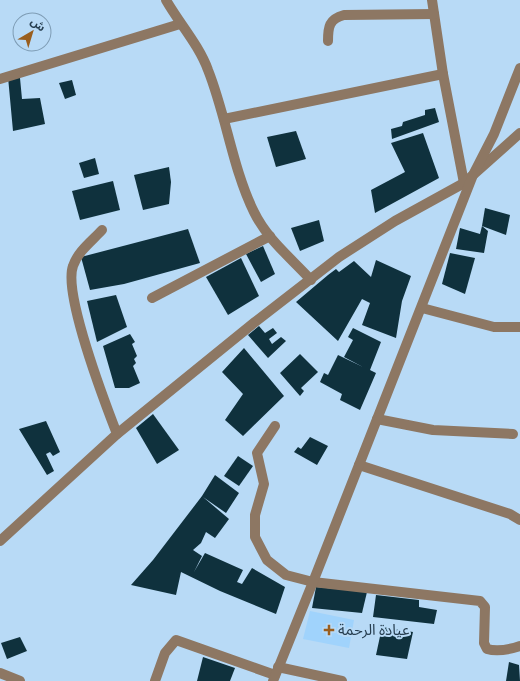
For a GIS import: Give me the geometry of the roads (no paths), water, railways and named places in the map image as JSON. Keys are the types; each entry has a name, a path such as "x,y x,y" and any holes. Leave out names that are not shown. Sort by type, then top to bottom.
{"street":[{"path":"166,0 180,24 197,47 208,69 254,213 281,251 311,280"},
{"path":"432,0 443,74 464,183"},
{"path":"328,41 328,27 331,21 336,17 344,15 434,14"},
{"path":"0,79 180,24"},
{"path":"275,674 422,308 473,175 494,134 520,68"},
{"path":"224,119 443,74"},
{"path":"1,539 117,434 255,322 339,257 395,221 464,183 520,133"},
{"path":"102,230 76,258 71,273 76,310 98,383 117,434"},
{"path":"152,298 270,236"},
{"path":"422,308 494,327 520,328"},
{"path":"377,419 433,430 513,434"},
{"path":"275,426 257,453 264,484 256,516 255,537 267,560 286,575 313,582 480,602 485,607 484,642 488,649 498,650 520,646"},
{"path":"359,466 510,514 520,520"},
{"path":"155,681 165,653 176,640 275,674 342,681"},
{"path":"0,673 20,681"}],"place":[{"name":"عيادة الرحمة","path":"329,630"}]}
